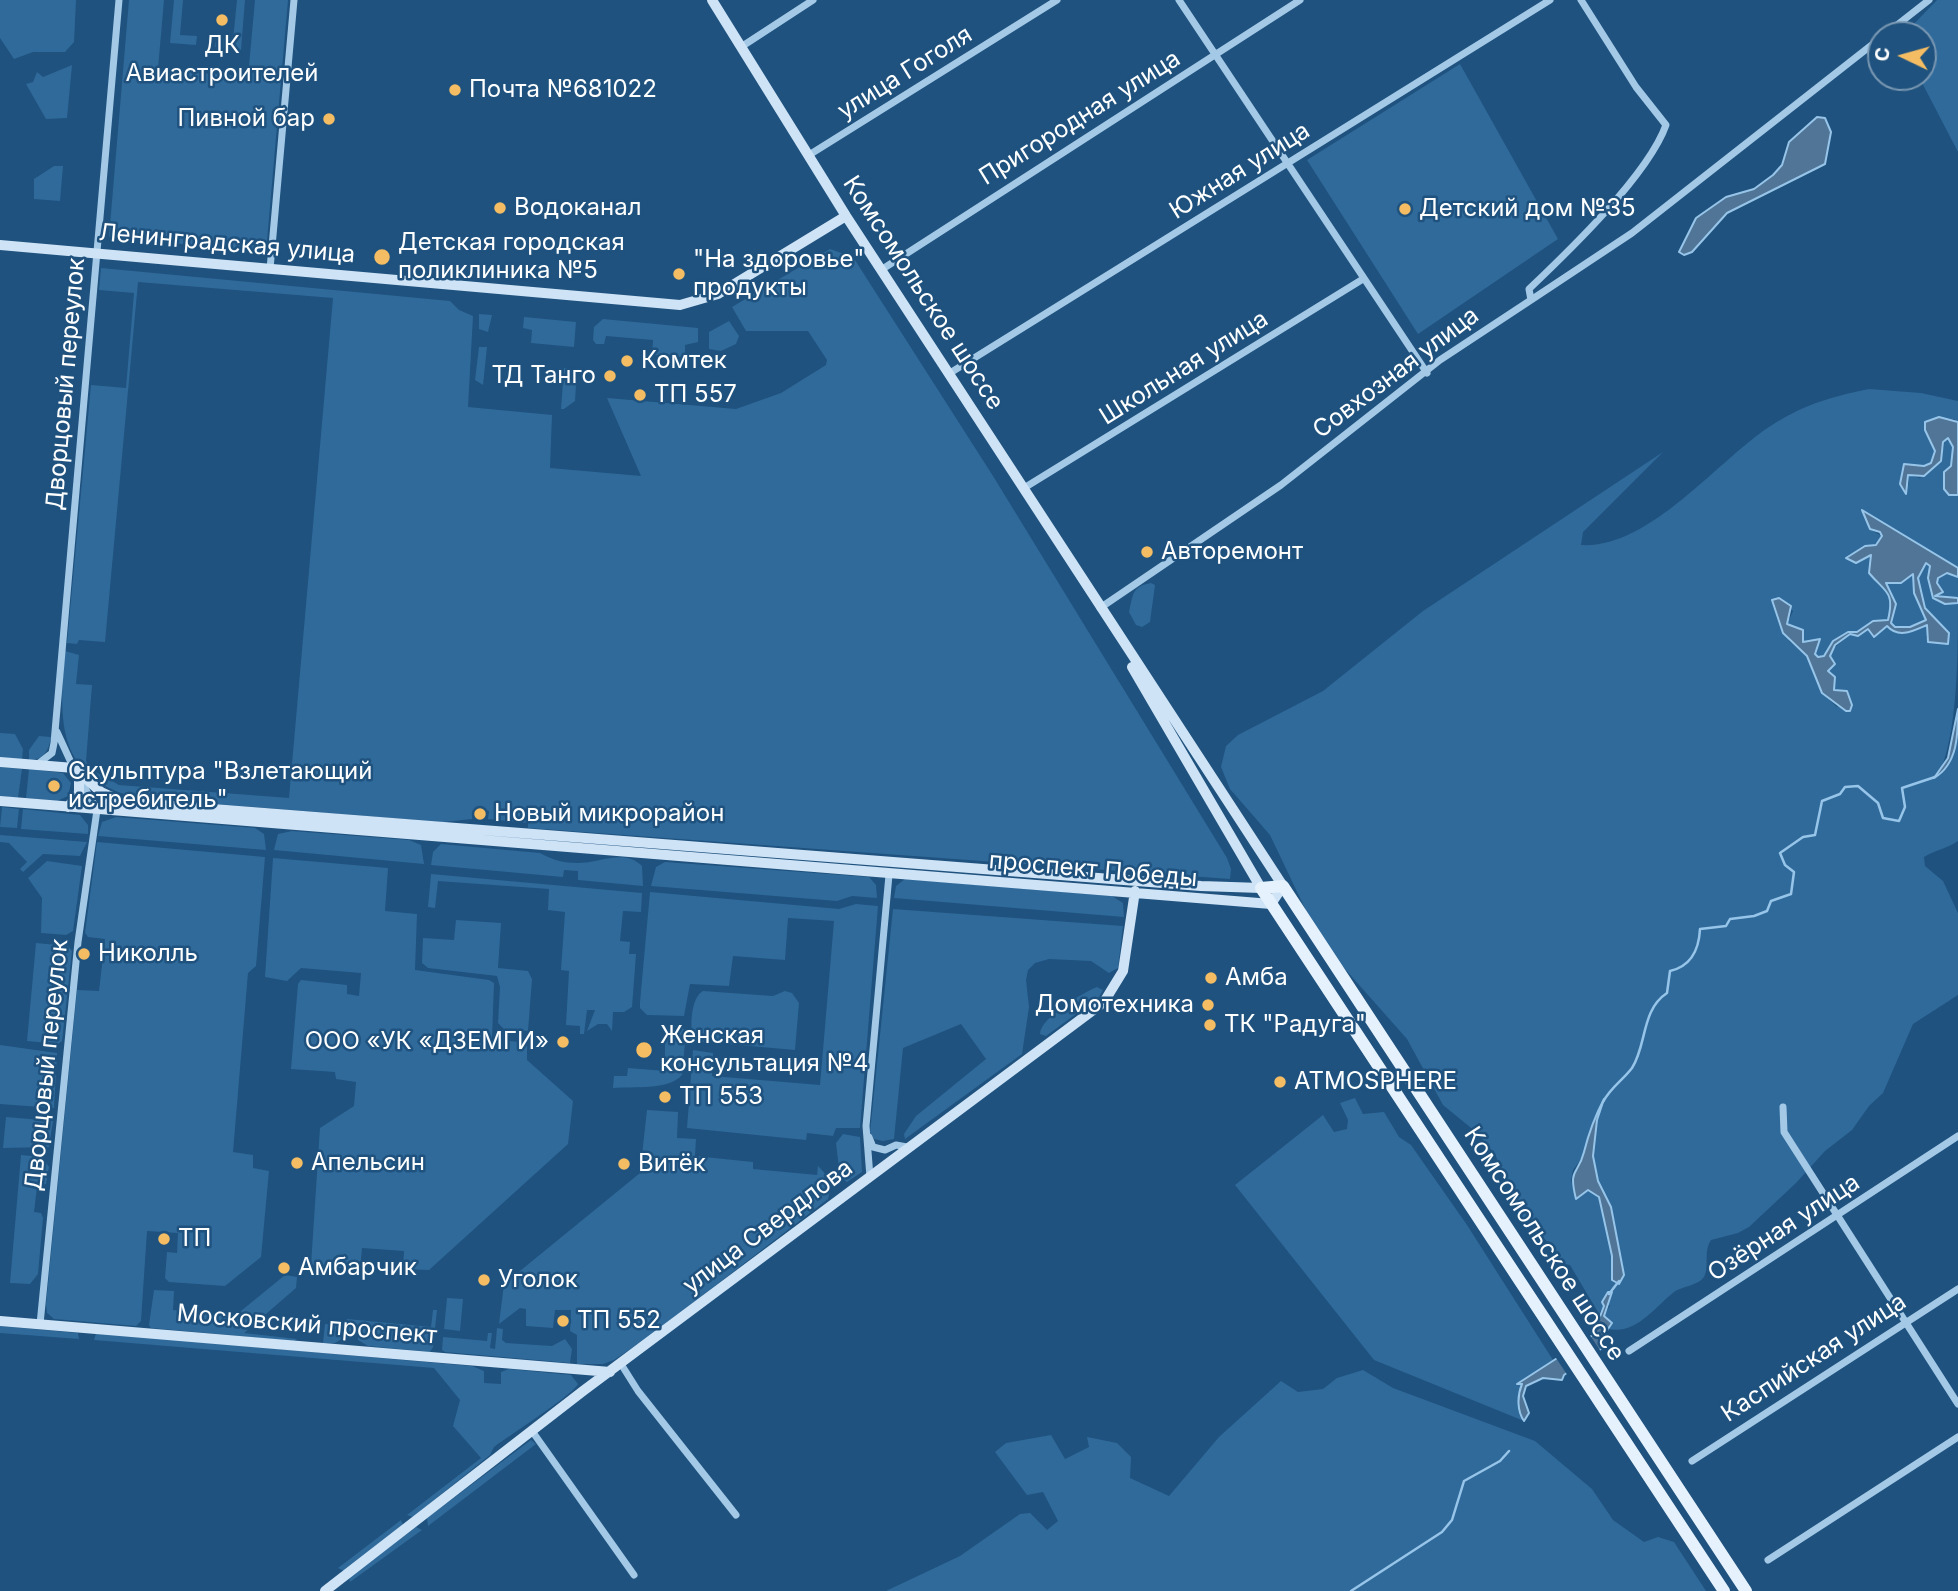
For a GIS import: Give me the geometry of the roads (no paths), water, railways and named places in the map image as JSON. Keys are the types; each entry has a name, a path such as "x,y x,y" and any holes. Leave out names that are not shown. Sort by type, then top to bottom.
{"main road":[{"name":"Комсомольское шоссе","path":"712,0 846,216 950,373 1100,609 1746,1591"},
{"name":"Ленинградская улица","path":"0,245 680,305 718,294 846,216"},
{"name":"Комсомольское шоссе","path":"1100,609 1176,748 1271,904 1724,1591"},
{"path":"1176,748 1188,739"},
{"path":"0,762 76,773 79,793 68,807"},
{"name":"проспект Победы","path":"76,773 101,792 124,802"},
{"name":"проспект Победы","path":"0,801 650,849 891,862 1261,888"},
{"name":"проспект Победы","path":"97,810 108,804 124,802 272,819"},
{"name":"проспект Победы","path":"650,849 890,875 1271,904"},
{"path":"890,875 891,862"},
{"name":"улица Свердлова","path":"325,1591 583,1391 1104,1002 1123,971 1136,881"},
{"path":"1261,888 1283,886"},
{"path":"1271,904 1283,886"},
{"name":"Московский проспект","path":"0,1321 610,1371"},
{"path":"577,1369 583,1378 583,1391"}],"street":[{"name":"Дворцовый переулок","path":"33,765 45,761 51,753 55,729 119,0"},
{"path":"270,269 294,0"},
{"path":"741,47 813,0"},
{"name":"улица Гоголя","path":"809,155 1057,0"},
{"path":"1179,0 1427,373"},
{"name":"Пригородная улица","path":"881,270 1300,0"},
{"name":"Южная улица","path":"950,373 1550,0"},
{"name":"Совхозная улица","path":"1100,609 1281,485 1427,373 1440,360 1531,300 1529,289 1569,250 1658,148 1666,125 1636,87 1581,0"},
{"path":"1531,300 1632,233 1929,0"},
{"name":"Школьная улица","path":"1024,488 1363,279"},
{"path":"55,729 97,810"},
{"name":"Дворцовый переулок","path":"40,1324 78,942 97,810"},
{"path":"870,1177 866,1126 890,875"},
{"path":"1783,1107 1784,1132 1958,1404"},
{"path":"866,1126 873,1147 885,1150 896,1145 907,1147"},
{"name":"Озёрная улица","path":"1629,1350 1839,1216 1958,1136"},
{"name":"Каспийская улица","path":"1692,1461 1958,1289"},
{"path":"621,1364 638,1391 736,1515"},
{"path":"532,1432 634,1575"},
{"path":"1768,1560 1958,1437"}],"waterway":[{"path":"1603,1102 1632,1068 1648,1018 1659,1000 1667,993 1670,971 1678,969 1693,956 1700,929 1726,926 1730,919 1754,916 1767,911 1771,901 1791,894 1794,872 1785,865 1780,853 1803,837 1815,835 1822,801 1840,794 1845,787 1858,786 1878,803 1883,818 1899,821 1905,807 1902,788 1935,777"},
{"path":"1609,1294 1619,1281"},
{"path":"1351,1591 1442,1532 1452,1520 1464,1481 1500,1461 1509,1451"}],"place":[{"name":"ДК Авиастроителей","path":"222,20"},
{"name":"Почта №681022","path":"455,90"},
{"name":"Пивной бар","path":"329,119"},
{"name":"Водоканал","path":"500,208"},
{"name":"Детский дом №35","path":"1405,209"},
{"name":"Детская городская поликлиника №5","path":"382,257"},
{"name":"\"На здоровье\" продукты","path":"679,274"},
{"name":"Комтек","path":"627,361"},
{"name":"ТД Танго","path":"610,376"},
{"name":"ТП 557","path":"640,395"},
{"name":"Авторемонт","path":"1147,552"},
{"name":"Скульптура \"Взлетающий истребитель\"","path":"54,786"},
{"name":"Новый микрорайон","path":"480,814"},
{"name":"Николль","path":"84,954"},
{"name":"Амба","path":"1211,978"},
{"name":"Домотехника","path":"1208,1005"},
{"name":"ТК \"Радуга\"","path":"1210,1025"},
{"name":"ООО «УК «ДЗЕМГИ»","path":"563,1042"},
{"name":"Женская консультация №4","path":"644,1050"},
{"name":"ATMOSPHERE","path":"1280,1082"},
{"name":"ТП 553","path":"665,1097"},
{"name":"Апельсин","path":"297,1163"},
{"name":"Витёк","path":"624,1164"},
{"name":"ТП","path":"164,1239"},
{"name":"Амбарчик","path":"284,1268"},
{"name":"Уголок","path":"484,1280"},
{"name":"ТП 552","path":"563,1321"}]}
